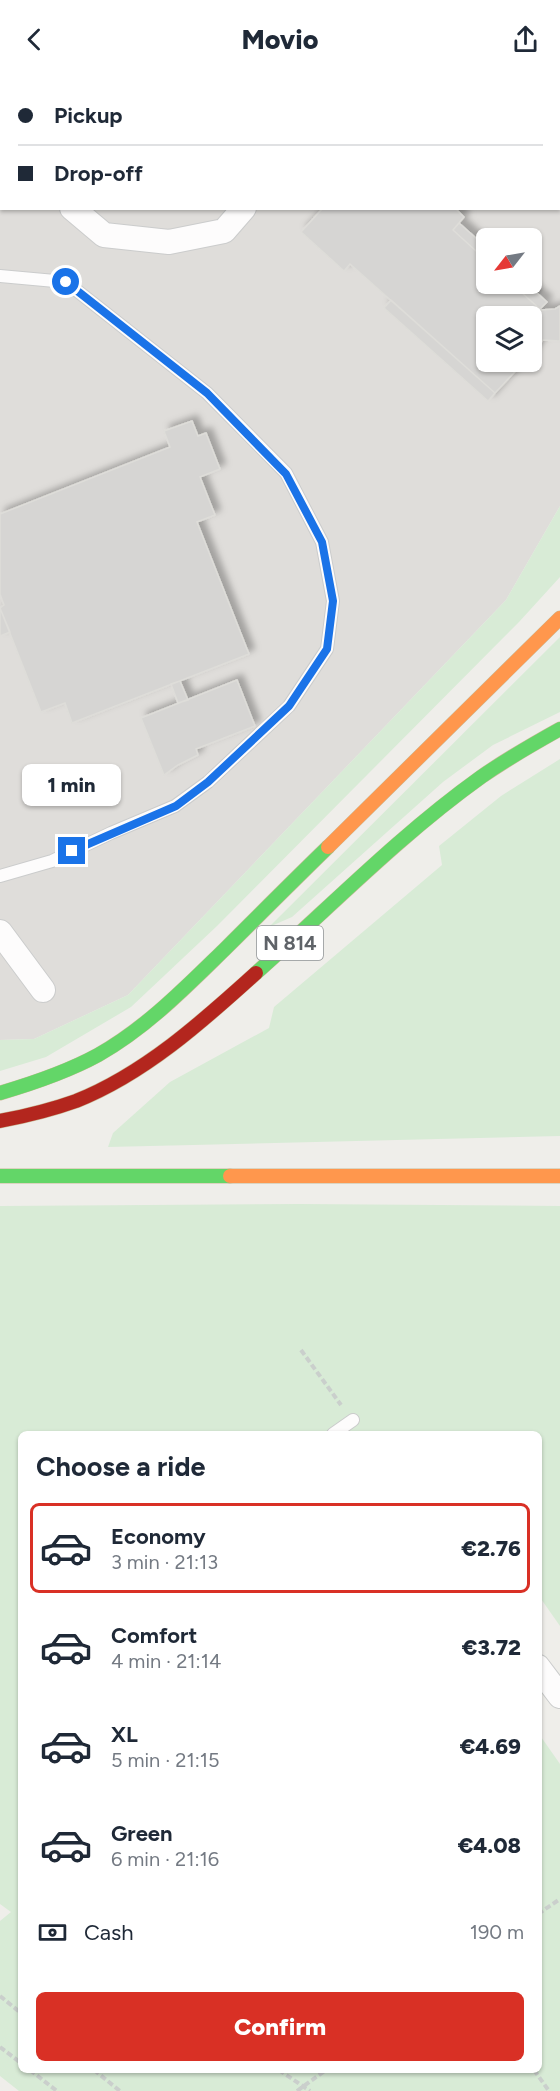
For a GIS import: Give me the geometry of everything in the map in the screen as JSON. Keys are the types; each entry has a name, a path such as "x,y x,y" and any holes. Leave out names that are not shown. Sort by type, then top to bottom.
{"highway":[{"path":"0,1093 70,1070 109,1049 145,1023 185,988 560,618"},
{"name":"N 814","path":"0,1121 38,1114 68,1104 110,1084 164,1050 209,1015 451,800 526,748 560,729"},
{"path":"0,1176 560,1176"}],"street":[{"path":"74,210 104,236 169,242 224,231 242,210"},
{"path":"0,932 43,990"},
{"path":"542,1672 560,1696"}],"lane":[{"path":"0,276 66,282 207,393 286,474 322,542 333,601 327,649 289,706 208,782 176,806 111,832 52,861 0,876"},
{"path":"337,1431 353,1420"}],"path":[{"path":"301,1350 353,1420"},
{"path":"542,1911 560,1899"},
{"path":"0,1996 18,2011"},
{"path":"0,2047 18,2061"},
{"path":"34,2073 57,2091"},
{"path":"98,2073 120,2091"},
{"path":"284,2073 310,2091"},
{"path":"297,2091 322,2073"},
{"path":"536,2073 549,2091"}],"shaded area":[{"path":"0,210 560,210 560,506 506,600 128,995 34,1039 0,1040"}],"green space":[{"path":"560,506 560,577 519,622 217,926 131,1007 46,1057 0,1071 0,1040 34,1039 128,995 506,600"},
{"path":"560,637 560,712 493,745 443,782 292,917 269,927"},
{"path":"560,759 560,1136 108,1147 113,1133 170,1082 269,1028 274,1007 442,865 439,846 501,796"},
{"path":"299,1204 560,1206 560,1626 542,1600 542,1431 18,1431 18,2073 542,2073 542,1738 560,1764 560,2091 19,2091 0,2076 0,1921 11,1912 0,1904 0,1206"}],"building":[{"path":"321,210 457,210 464,217 453,230 476,251 476,294 523,294 537,306 476,306 476,372 515,372 495,393 350,264 344,271 301,232"},
{"path":"459,223 476,238 476,251 453,230"},
{"path":"523,294 538,294 547,302 542,307 537,306"},
{"path":"391,300 495,393 488,401 384,308"},
{"path":"560,306 560,341 543,340 542,310 555,309"},
{"path":"192,421 198,436 206,433 220,469 200,477 215,515 197,522 249,654 72,723 65,703 41,712 0,608 4,605 0,594 0,514 170,447 164,431"},
{"path":"0,608 10,632 0,636"},
{"path":"237,680 255,726 196,749 198,755 164,775 141,718"},
{"path":"180,681 188,700 178,703 171,684"}],"traffic: fast":[{"path":"256,973 394,847 451,799 501,764 560,729"},
{"path":"0,1093 74,1067 132,1033 195,979 328,847"},
{"path":"0,1176 230,1176"}],"traffic: slow":[{"path":"328,847 560,618"},
{"path":"230,1176 560,1176"}],"traffic: jam":[{"path":"0,1121 57,1107 101,1090 149,1062 215,1010 256,973"}],"route":[{"path":"66,282 207,393 286,474 322,542 333,601 327,649 289,706 208,782 176,806 111,832 72,851"}]}
